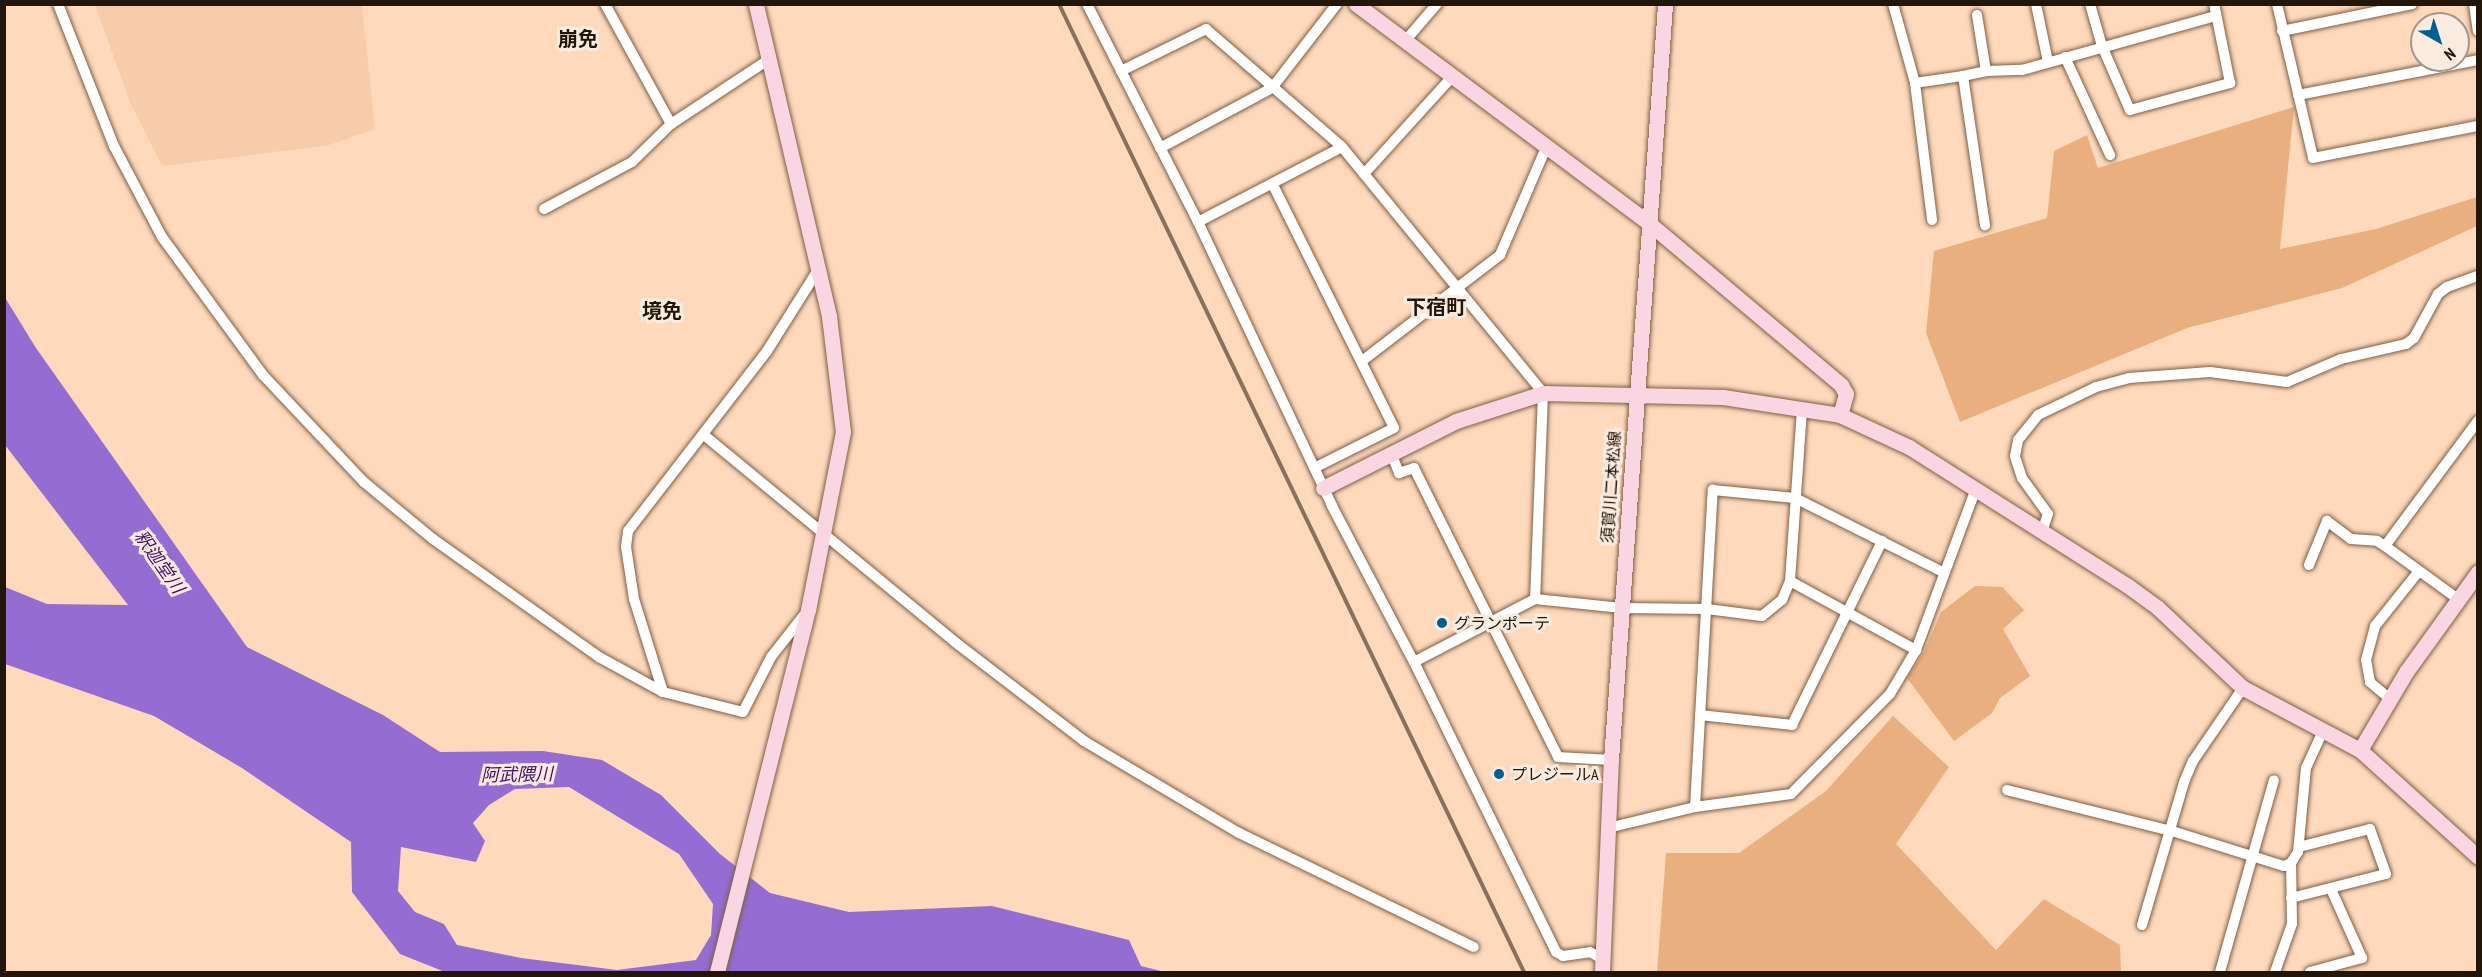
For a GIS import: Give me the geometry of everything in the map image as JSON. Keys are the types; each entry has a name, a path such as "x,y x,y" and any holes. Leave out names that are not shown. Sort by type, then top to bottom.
{"street":[{"path":"58,4 94,101 142,204 187,276 270,383 364,482 434,539 599,657 663,692 742,712 771,657 808,610"},
{"path":"605,4 671,124"},
{"path":"717,972 808,610 843,432 830,316 756,4"},
{"path":"1087,4 1198,222 1323,488 1414,662 1556,952 1563,956 1590,952 1601,965"},
{"path":"1160,148 1272,88 1337,4"},
{"path":"1356,4 1406,40 1545,150 1650,224 1841,385 1846,394 1840,415"},
{"path":"1406,40 1437,4"},
{"name":"須賀川二本松線","path":"1601,965 1611,760 1635,394 1650,224 1665,4"},
{"path":"1893,4 1915,83 1932,220"},
{"path":"2036,4 2048,62"},
{"path":"2090,4 2102,46 2130,110 2230,83 2214,4"},
{"path":"2277,4 2313,158 2478,126"},
{"path":"2282,31 2412,4"},
{"path":"2474,4 2478,31"},
{"path":"1977,15 1986,71"},
{"path":"1915,83 1986,71 2022,70 2216,16"},
{"path":"1121,71 1206,29 1342,147 1457,291 1543,393 1535,599"},
{"path":"2065,57 2110,155"},
{"path":"544,209 632,162 671,124 768,60"},
{"path":"2298,95 2478,60"},
{"path":"1364,174 1452,76"},
{"path":"1963,76 1985,225"},
{"path":"1198,222 1273,185 1342,147"},
{"path":"1362,361 1457,291 1500,255 1545,150"},
{"path":"1273,185 1394,428 1314,468"},
{"path":"663,692 633,599 626,547 628,531 767,351 818,270"},
{"path":"2042,532 2048,514 2022,478 2015,456 2018,440 2038,415 2097,387 2129,378 2210,372 2287,382 2341,359 2406,344 2414,338 2446,287 2478,276"},
{"path":"1323,488 1456,422 1543,393 1723,397 1840,415 1910,447 2158,608 2243,688 2360,750 2478,857"},
{"path":"1414,662 1535,599 1622,608 1707,609 1762,616 1782,600 1790,581 1802,408"},
{"path":"2385,546 2478,421"},
{"path":"704,435 823,536 1084,741 1239,832 1474,947"},
{"path":"1391,453 1399,473 1414,468 1558,757 1611,760"},
{"path":"1608,828 1695,807 1791,794 1890,694 1916,650 1943,572 1976,489"},
{"path":"1695,807 1713,490 1795,498 1943,572"},
{"path":"2309,565 2327,521 2351,539 2377,541 2458,599"},
{"path":"1700,715 1792,725 1882,541"},
{"path":"2390,699 2370,682 2366,660 2375,626 2419,571"},
{"path":"2360,750 2390,699 2478,572"},
{"path":"1790,581 1846,614 1916,650"},
{"path":"2142,925 2193,761 2243,688"},
{"path":"2275,972 2288,944 2291,863 2299,847 2306,768 2323,731"},
{"path":"2220,972 2274,780"},
{"path":"2007,790 2172,831 2251,858 2284,866 2291,863"},
{"path":"2291,898 2386,874 2370,829 2299,847"},
{"path":"2310,972 2362,958 2331,889"}],"shaded area":[{"path":"95,5 362,5 375,129 329,145 162,166 130,102"},
{"path":"2294,107 2280,249 2376,229 2477,197 2477,226 2342,288 2187,328 1960,422 1926,333 1934,251 2047,218 2054,151 2087,135 2098,168"},
{"path":"1975,586 2002,587 2024,610 2003,629 2030,676 2000,698 1992,713 1954,741 1907,678 1924,652 1941,612"},
{"path":"1893,716 1949,767 1896,844 1996,950 2044,899 2120,945 2121,972 1657,972 1666,853 1739,853 1826,791"}],"water":[{"path":"4,296 36,348 247,647 383,715 440,752 543,751 602,760 661,795 720,854 770,893 849,912 992,906 1129,940 1141,966 1165,972 445,972 400,954 352,892 351,842 242,768 154,716 5,664 5,587 47,604 128,605 5,445","holes":["569,787 679,854 713,904 711,935 696,960 617,970 521,958 457,945 444,924 415,912 398,891 401,847 476,862 485,841 473,823 489,805 515,789"]}],"railway":[{"path":"1059,4 1524,972"}],"place":[{"name":"グランポーテ","path":"1442,623"},
{"name":"プレジールA","path":"1499,774"}],"district":[{"name":"崩免","path":"578,39"},
{"name":"下宿町","path":"1436,307"},
{"name":"境免","path":"662,311"}],"water label":[{"name":"釈迦堂川","path":"159,562"},
{"name":"阿武隈川","path":"517,775"}]}
